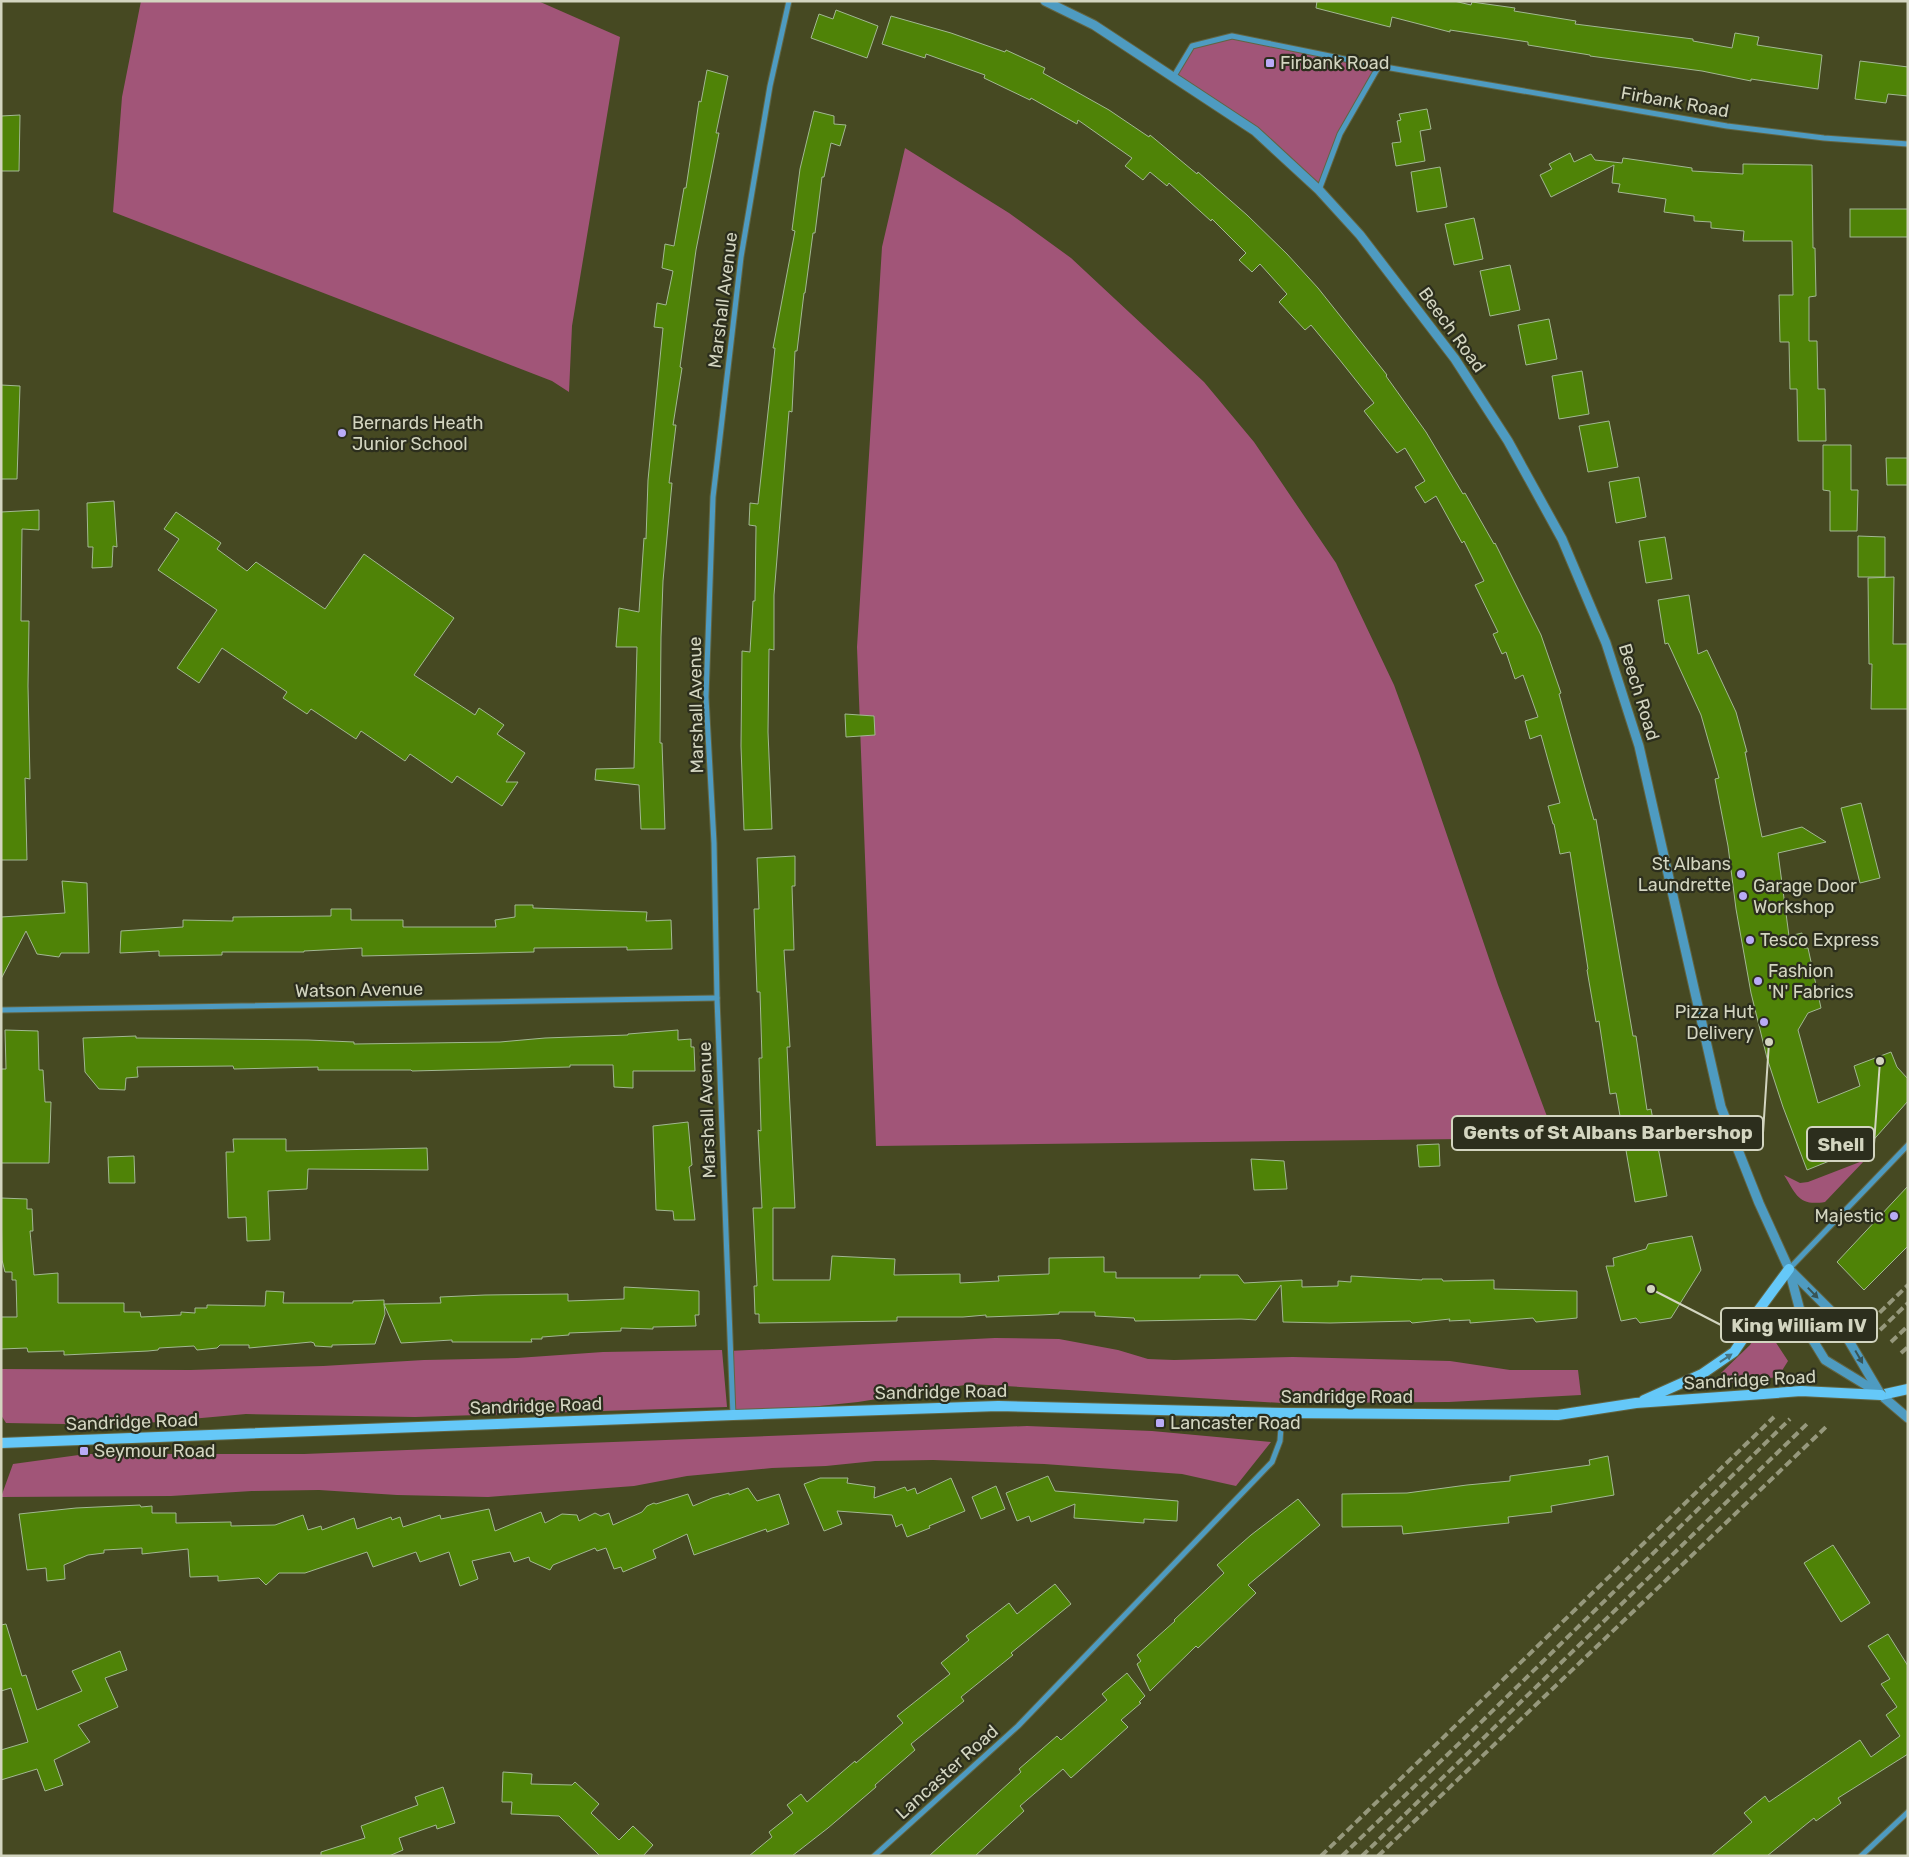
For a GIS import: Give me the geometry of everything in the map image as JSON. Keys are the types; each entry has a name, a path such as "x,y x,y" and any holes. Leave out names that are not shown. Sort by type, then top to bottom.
{"main road":[{"path":"1636,1403 1702,1374 1734,1352 1751,1327 1758,1311 1789,1268"},
{"name":"Sandridge Road","path":"1,1443 733,1414 998,1406 1282,1413 1558,1415 1636,1403 1801,1391 1881,1395 1908,1389"}],"street":[{"name":"Marshall Avenue","path":"733,1414 717,998 714,843 706,697 713,497 741,257 770,86 789,1"},
{"name":"Beech Road","path":"1045,1 1094,25 1255,131 1318,190 1360,235 1455,359 1508,441 1562,539 1606,643 1639,746 1721,1107 1759,1203 1789,1268 1803,1322 1825,1360 1881,1395"},
{"path":"1174,76 1192,46 1232,36 1379,66 1340,134 1318,190"},
{"name":"Firbank Road","path":"1379,66 1727,126 1824,138 1908,144"},
{"name":"Watson Avenue","path":"1,1010 717,998"},
{"path":"1789,1268 1908,1145"},
{"name":"Beech Road","path":"1789,1268 1831,1311 1881,1395"},
{"path":"1881,1395 1908,1418"},
{"name":"Lancaster Road","path":"874,1856 1018,1726 1272,1462 1280,1441 1282,1413"},
{"path":"1861,1856 1908,1812"}],"shaded area":[{"path":"141,1 538,1 620,37 572,326 569,392 552,381 113,212 122,97"},
{"path":"1232,36 1379,66 1340,134 1319,190 1255,131 1174,76 1192,46"},
{"path":"905,148 1009,213 1071,258 1204,382 1254,442 1336,563 1394,685 1498,985 1555,1138 876,1146 857,647 882,247"},
{"path":"1865,1160 1825,1202 1804,1201 1792,1189 1784,1175 1800,1183 1808,1182"},
{"path":"1763,1323 1788,1361 1778,1377 1727,1383 1721,1373 1750,1345"},
{"path":"995,1338 1059,1339 1118,1350 1148,1359 1293,1357 1450,1361 1510,1370 1578,1370 1581,1395 1449,1402 1282,1403 971,1384 858,1402 733,1415 729,1351"},
{"path":"722,1350 727,1407 415,1417 246,1414 124,1425 6,1423 1,1415 1,1369 190,1370 517,1358 603,1352"},
{"path":"1027,1426 1152,1431 1271,1442 1236,1486 1182,1474 1044,1464 933,1460 875,1461 826,1466 772,1468 687,1476 634,1486 488,1497 397,1495 319,1490 252,1491 171,1496 1,1497 13,1464 86,1454 304,1454"}],"building":[{"path":"1317,1 1454,1 1471,5 1472,2 1515,8 1514,11 1576,21 1575,24 1693,39 1693,41 1732,48 1735,33 1759,37 1757,45 1822,55 1818,89 1751,79 1751,81 1702,71 1590,56 1528,45 1528,42 1450,30 1450,32 1392,17 1390,27 1316,8"},
{"path":"836,10 878,26 867,58 811,38 819,14 833,19"},
{"path":"891,16 951,33 1005,52 1006,50 1045,68 1043,73 1109,110 1149,137 1150,135 1197,174 1198,172 1247,215 1318,288 1387,375 1426,432 1495,543 1541,635 1561,693 1559,694 1594,820 1596,819 1633,1036 1636,1036 1647,1110 1651,1109 1667,1196 1635,1202 1616,1093 1610,1094 1599,1021 1596,1022 1570,852 1560,854 1548,806 1560,803 1541,735 1530,739 1525,721 1538,717 1523,675 1515,679 1506,652 1502,654 1493,634 1498,632 1475,585 1484,581 1464,541 1462,543 1436,496 1425,503 1415,487 1425,481 1405,448 1397,453 1364,411 1374,403 1311,325 1305,330 1279,302 1287,294 1260,264 1252,272 1239,260 1246,253 1212,219 1211,221 1169,183 1167,186 1150,172 1143,180 1125,166 1132,158 1078,120 1077,124 1031,98 1030,100 984,78 985,75 926,54 925,58 882,44"},
{"path":"1860,61 1908,67 1908,96 1888,94 1886,103 1855,99"},
{"path":"707,70 728,76 696,250 673,425 676,425 669,483 672,483 663,581 661,637 660,743 662,743 665,829 641,829 639,785 595,780 596,769 634,768 637,647 616,647 619,608 639,612 644,538 646,539 648,480 663,328 654,327 657,303 666,305 673,271 662,268 665,244 674,246 684,188 686,188 699,101 701,102"},
{"path":"1427,109 1431,129 1420,131 1425,161 1396,166 1392,143 1401,142 1397,121 1401,120 1399,114"},
{"path":"814,111 834,116 834,124 846,125 840,146 831,143 824,177 822,177 797,351 795,351 792,412 789,411 774,595 774,650 769,649 768,732 772,829 744,830 741,746 742,651 750,652 753,601 755,601 756,526 749,525 750,503 758,504 775,348 773,348 795,231 792,230 800,169"},
{"path":"20,115 19,171 1,171 1,116"},
{"path":"1570,153 1574,162 1591,154 1595,160 1622,163 1623,158 1692,168 1692,171 1743,174 1743,164 1812,165 1813,248 1815,248 1816,296 1809,297 1809,341 1817,341 1818,389 1825,389 1826,441 1798,441 1797,389 1790,389 1789,342 1780,342 1779,295 1793,295 1792,241 1743,241 1744,231 1711,228 1711,222 1694,221 1694,216 1664,212 1666,199 1618,192 1620,184 1612,183 1614,165 1551,197 1540,175 1552,169 1549,164"},
{"path":"1440,167 1447,207 1417,212 1411,172"},
{"path":"1850,209 1908,209 1908,237 1850,237"},
{"path":"1474,218 1483,259 1454,265 1445,224"},
{"path":"1510,265 1520,310 1490,316 1480,271"},
{"path":"1549,319 1557,359 1526,365 1518,325"},
{"path":"1582,371 1589,414 1559,419 1552,376"},
{"path":"1,385 20,386 17,479 1,479"},
{"path":"1609,421 1618,467 1588,472 1579,426"},
{"path":"1823,445 1851,445 1851,490 1858,490 1857,531 1830,531 1830,491 1823,490"},
{"path":"1886,458 1908,458 1908,485 1887,485"},
{"path":"1639,477 1646,517 1616,523 1609,482"},
{"path":"114,501 117,547 113,546 112,567 92,568 93,547 88,547 87,503"},
{"path":"39,510 39,530 22,529 21,621 29,621 30,779 25,778 27,860 1,860 1,512"},
{"path":"176,512 221,543 217,549 247,571 256,562 325,609 364,554 454,618 414,675 475,715 479,708 504,725 497,734 525,753 506,782 518,782 502,806 457,776 452,783 410,754 405,761 361,731 356,739 311,709 307,714 283,698 287,692 222,648 199,683 177,668 217,610 158,570 179,539 164,529"},
{"path":"1858,536 1885,537 1885,577 1858,577"},
{"path":"1665,537 1672,579 1646,583 1639,541"},
{"path":"1894,577 1893,644 1908,644 1908,709 1871,709 1872,664 1869,664 1868,578"},
{"path":"1689,595 1698,654 1707,650 1736,712 1747,752 1745,752 1762,837 1802,827 1826,842 1778,853 1789,936 1802,933 1804,948 1808,948 1821,1008 1808,1013 1798,1030 1818,1103 1860,1086 1854,1066 1891,1052 1897,1067 1908,1079 1908,1101 1869,1145 1807,1170 1767,1058 1751,993 1736,909 1728,846 1715,779 1719,778 1701,715 1668,643 1665,644 1658,600"},
{"path":"845,714 874,716 875,735 846,737"},
{"path":"1861,803 1880,878 1860,883 1841,808"},
{"path":"795,856 795,886 792,886 794,950 784,950 790,1047 787,1047 795,1208 773,1208 773,1280 830,1280 832,1256 895,1259 894,1275 960,1274 960,1283 999,1281 998,1276 1049,1274 1049,1258 1104,1257 1104,1272 1116,1272 1116,1278 1200,1278 1200,1275 1238,1275 1244,1283 1302,1280 1302,1287 1338,1286 1338,1281 1351,1282 1351,1276 1422,1280 1442,1279 1443,1281 1494,1280 1494,1289 1577,1291 1577,1318 1536,1322 1533,1318 1470,1323 1470,1320 1449,1321 1450,1319 1412,1323 1410,1321 1283,1322 1281,1285 1256,1320 1135,1321 1134,1318 1095,1316 1095,1312 1059,1312 1059,1314 986,1317 986,1315 897,1317 897,1321 759,1323 759,1314 755,1314 754,1286 757,1286 753,1208 762,1208 758,1130 761,1131 759,1058 762,1058 760,992 757,992 754,909 759,909 757,858"},
{"path":"62,881 87,883 89,953 61,953 59,957 37,954 26,931 1,979 1,917 65,913"},
{"path":"515,905 533,905 533,908 647,912 646,921 671,920 672,949 627,950 627,947 534,948 534,952 362,956 362,948 304,952 222,952 222,955 159,956 159,951 120,953 121,931 183,927 183,920 233,921 233,917 331,916 331,909 351,909 351,920 403,920 403,927 496,927 495,920 515,917"},
{"path":"5,1030 38,1031 39,1070 43,1070 45,1102 51,1102 49,1163 1,1163 1,1069 6,1069"},
{"path":"678,1030 678,1040 691,1039 691,1047 694,1047 695,1071 633,1071 633,1088 614,1087 613,1065 570,1065 570,1067 412,1071 318,1070 318,1067 234,1069 233,1066 137,1067 138,1077 126,1078 125,1090 99,1089 85,1072 83,1038 136,1036 136,1038 308,1040 354,1042 354,1044 500,1042 545,1038 628,1035"},
{"path":"688,1122 692,1165 689,1167 695,1220 674,1220 673,1211 656,1210 653,1126"},
{"path":"233,1139 286,1139 286,1151 427,1148 428,1170 308,1169 307,1189 268,1191 270,1240 247,1241 246,1217 228,1218 226,1152 234,1152"},
{"path":"1439,1144 1440,1166 1419,1167 1417,1145"},
{"path":"134,1156 135,1183 109,1183 108,1157"},
{"path":"1251,1159 1284,1161 1287,1189 1254,1190"},
{"name":"Majestic","path":"1908,1186 1908,1246 1864,1290 1837,1262"},
{"path":"1,1198 27,1199 27,1209 32,1209 33,1231 30,1231 34,1275 58,1273 58,1303 124,1303 124,1312 140,1312 141,1317 181,1315 181,1312 195,1313 195,1308 207,1308 207,1305 265,1306 266,1291 284,1292 283,1303 353,1303 353,1301 384,1300 385,1314 375,1344 332,1345 332,1347 315,1346 311,1342 249,1348 249,1345 220,1345 217,1348 197,1350 194,1346 159,1348 158,1350 148,1351 64,1355 64,1351 28,1352 27,1348 1,1349 1,1317 17,1317 16,1280 12,1280 12,1272 5,1272 2,1260"},
{"path":"1692,1236 1701,1270 1671,1318 1640,1323 1636,1318 1621,1321 1606,1266 1614,1266 1613,1258 1646,1249 1648,1244"},
{"path":"624,1287 699,1291 699,1315 695,1315 696,1326 653,1327 653,1329 621,1328 621,1331 569,1333 569,1335 531,1339 532,1342 452,1342 452,1340 401,1343 384,1304 441,1303 440,1297 485,1295 568,1294 568,1301 624,1299"},
{"path":"1608,1456 1614,1495 1551,1506 1552,1512 1508,1517 1509,1523 1403,1534 1402,1526 1342,1527 1342,1494 1407,1493 1510,1481 1510,1476 1590,1465 1589,1460"},
{"path":"1048,1476 1055,1491 1178,1501 1177,1521 1144,1519 1144,1523 1074,1518 1075,1504 1031,1522 1029,1516 1017,1521 1006,1493"},
{"path":"820,1478 848,1478 847,1483 875,1487 874,1498 905,1487 907,1491 915,1488 917,1494 951,1478 965,1511 907,1537 902,1524 896,1527 892,1515 837,1511 842,1524 824,1531 804,1484"},
{"path":"996,1486 1005,1509 981,1519 972,1497"},
{"path":"748,1488 757,1501 779,1494 789,1524 767,1532 766,1529 694,1555 687,1534 653,1550 656,1558 623,1572 621,1567 614,1569 606,1548 597,1551 595,1548 553,1565 550,1570 530,1561 529,1557 514,1562 510,1552 472,1561 478,1579 460,1586 449,1552 420,1562 416,1552 373,1567 367,1552 305,1573 279,1573 266,1585 259,1578 218,1581 218,1576 190,1577 188,1549 142,1554 142,1548 104,1550 104,1553 88,1555 64,1565 65,1579 47,1581 46,1568 27,1570 19,1514 76,1508 140,1505 141,1507 152,1506 152,1513 176,1513 176,1523 231,1522 231,1526 275,1525 303,1515 308,1530 321,1526 322,1530 354,1518 357,1529 391,1517 392,1520 400,1517 403,1527 440,1515 441,1519 489,1509 495,1531 541,1512 545,1523 562,1514 577,1515 579,1521 595,1513 601,1516 609,1513 613,1525 642,1512 647,1506 654,1503 688,1494 693,1506 712,1498 729,1493 729,1495"},
{"path":"1298,1499 1320,1525 1248,1585 1256,1593 1198,1648 1196,1646 1150,1691 1137,1664 1141,1661 1137,1655 1224,1573 1217,1565 1251,1535"},
{"path":"1833,1545 1870,1603 1841,1622 1804,1563"},
{"path":"1055,1584 1071,1604 961,1697 964,1701 911,1744 915,1750 875,1785 876,1787 792,1856 749,1856 772,1837 769,1832 793,1813 787,1805 801,1794 807,1802 903,1723 897,1716 950,1674 941,1663 969,1640 966,1636 1009,1603 1017,1614"},
{"path":"6,1624 22,1676 26,1675 37,1710 82,1691 72,1671 120,1651 127,1670 105,1678 118,1707 78,1725 90,1742 54,1760 63,1785 45,1791 37,1769 1,1780 1,1750 28,1742 11,1688 1,1691 1,1625"},
{"path":"1888,1634 1908,1666 1908,1754 1838,1798 1841,1803 1816,1821 1814,1818 1767,1856 1711,1856 1752,1822 1744,1813 1765,1796 1769,1802 1860,1740 1871,1757 1900,1736 1886,1715 1897,1707 1881,1684 1890,1679 1868,1646"},
{"path":"1127,1673 1145,1696 1139,1702 1141,1703 1121,1720 1128,1727 1071,1778 1063,1769 1020,1806 1024,1811 975,1856 929,1856 1021,1772 1019,1769 1057,1736 1061,1740 1107,1700 1102,1694"},
{"path":"503,1772 532,1774 531,1784 572,1785 575,1782 599,1804 591,1813 619,1840 633,1826 653,1845 643,1856 600,1856 559,1816 511,1814 512,1802 502,1802"},
{"path":"443,1787 455,1823 437,1829 436,1825 399,1838 403,1850 389,1856 321,1856 321,1852 365,1838 361,1826 418,1805 415,1797"}],"railway":[{"path":"1871,1321 1908,1285"},
{"path":"1880,1330 1908,1303"},
{"path":"1891,1342 1908,1326"},
{"path":"1901,1353 1908,1347"},
{"path":"1321,1856 1774,1417"},
{"path":"1342,1856 1790,1419"},
{"path":"1362,1856 1809,1422"},
{"path":"1378,1856 1828,1425"}],"place":[{"name":"Firbank Road","path":"1270,63"},
{"name":"Bernards Heath Junior School","path":"342,433"},
{"name":"St Albans Laundrette","path":"1741,874"},
{"name":"Garage Door Workshop","path":"1743,896"},
{"name":"Tesco Express","path":"1750,940"},
{"name":"Fashion 'N' Fabrics","path":"1758,981"},
{"name":"Pizza Hut Delivery","path":"1764,1022"},
{"name":"Gents of St Albans Barbershop","path":"1769,1042"},
{"name":"Shell","path":"1880,1061"},
{"name":"Majestic","path":"1894,1216"},
{"name":"King William IV","path":"1651,1289"},
{"name":"Lancaster Road","path":"1160,1423"},
{"name":"Seymour Road","path":"84,1451"}]}
